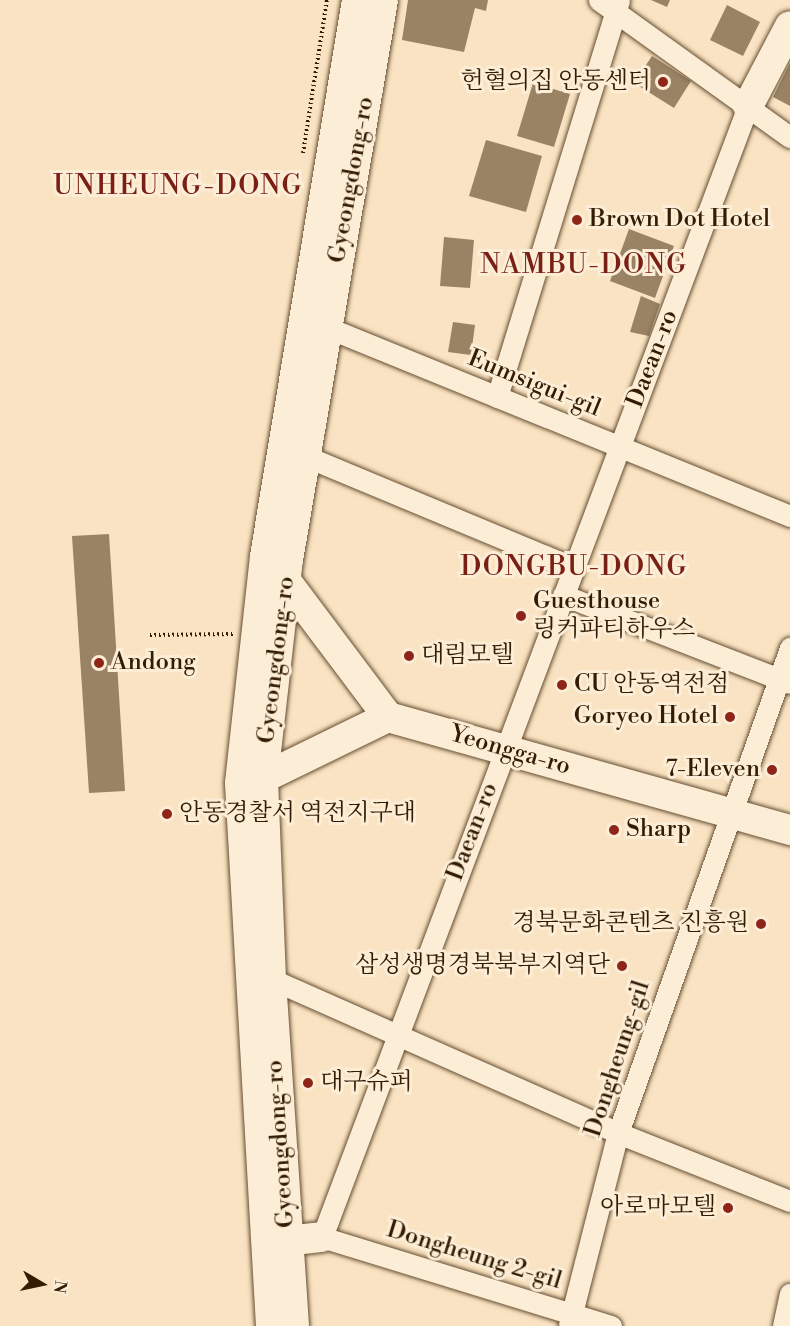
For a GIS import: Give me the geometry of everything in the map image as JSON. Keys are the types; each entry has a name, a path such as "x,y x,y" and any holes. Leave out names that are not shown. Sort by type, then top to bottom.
{"street":[{"name":"Gyeongdong-ro","path":"294,1326 276,1242 252,781 265,556 357,0"},
{"name":"Gyeongdong-ro","path":"271,1326 276,1242 270,979 261,808 252,781 326,327 383,0"},
{"path":"497,397 611,4 790,137"},
{"name":"Daean-ro","path":"322,1237 748,106 790,26"},
{"name":"Eumsigui-gil","path":"326,327 790,516"},
{"path":"305,456 574,568"},
{"path":"252,781 388,717 286,581"},
{"path":"563,595 784,681"},
{"name":"Dongheung-gil","path":"570,1319 618,1133 729,812 784,681 790,648"},
{"name":"Yeongga-ro","path":"388,717 790,830"},
{"path":"270,979 618,1133 790,1201"},
{"path":"276,1242 322,1237"},
{"name":"Dongheung 2-gil","path":"322,1237 570,1319 611,1326"},
{"path":"783,1326 790,1294"}],"path":[{"path":"150,635 234,634"}],"building":[{"path":"408,0 488,0 486,11 475,8 464,52 402,40"},
{"path":"651,0 670,0 667,7"},
{"path":"727,5 760,22 743,56 710,40"},
{"name":"헌혈의집 안동센터","path":"652,56 691,81 674,108 634,83"},
{"path":"790,63 790,106 773,97"},
{"path":"533,83 570,94 554,147 517,136"},
{"path":"486,140 542,156 526,212 469,196"},
{"path":"629,229 674,246 655,298 610,281"},
{"path":"444,237 474,240 470,288 440,286"},
{"path":"641,296 660,304 649,336 630,332"},
{"path":"453,322 475,325 471,355 448,352"},
{"name":"Andong","path":"109,534 125,791 89,793 72,536"}],"place":[{"name":"헌혈의집 안동센터","path":"663,82"},
{"name":"Brown Dot Hotel","path":"577,220"},
{"name":"Guesthouse 링커파티하우스","path":"521,616"},
{"name":"대림모텔","path":"409,656"},
{"name":"Andong","path":"99,663"},
{"name":"CU 안동역전점","path":"562,685"},
{"name":"Goryeo Hotel","path":"730,717"},
{"name":"7-Eleven","path":"772,770"},
{"name":"안동경찰서 역전지구대","path":"167,814"},
{"name":"Sharp","path":"614,830"},
{"name":"경북문화콘텐츠 진흥원","path":"761,924"},
{"name":"삼성생명경북북부지역단","path":"622,966"},
{"name":"대구슈퍼","path":"308,1083"},
{"name":"아로마모텔","path":"728,1208"}],"district":[{"name":"UNHEUNG-DONG","path":"178,187"},
{"name":"NAMBU-DONG","path":"584,266"},
{"name":"DONGBU-DONG","path":"574,568"}]}
